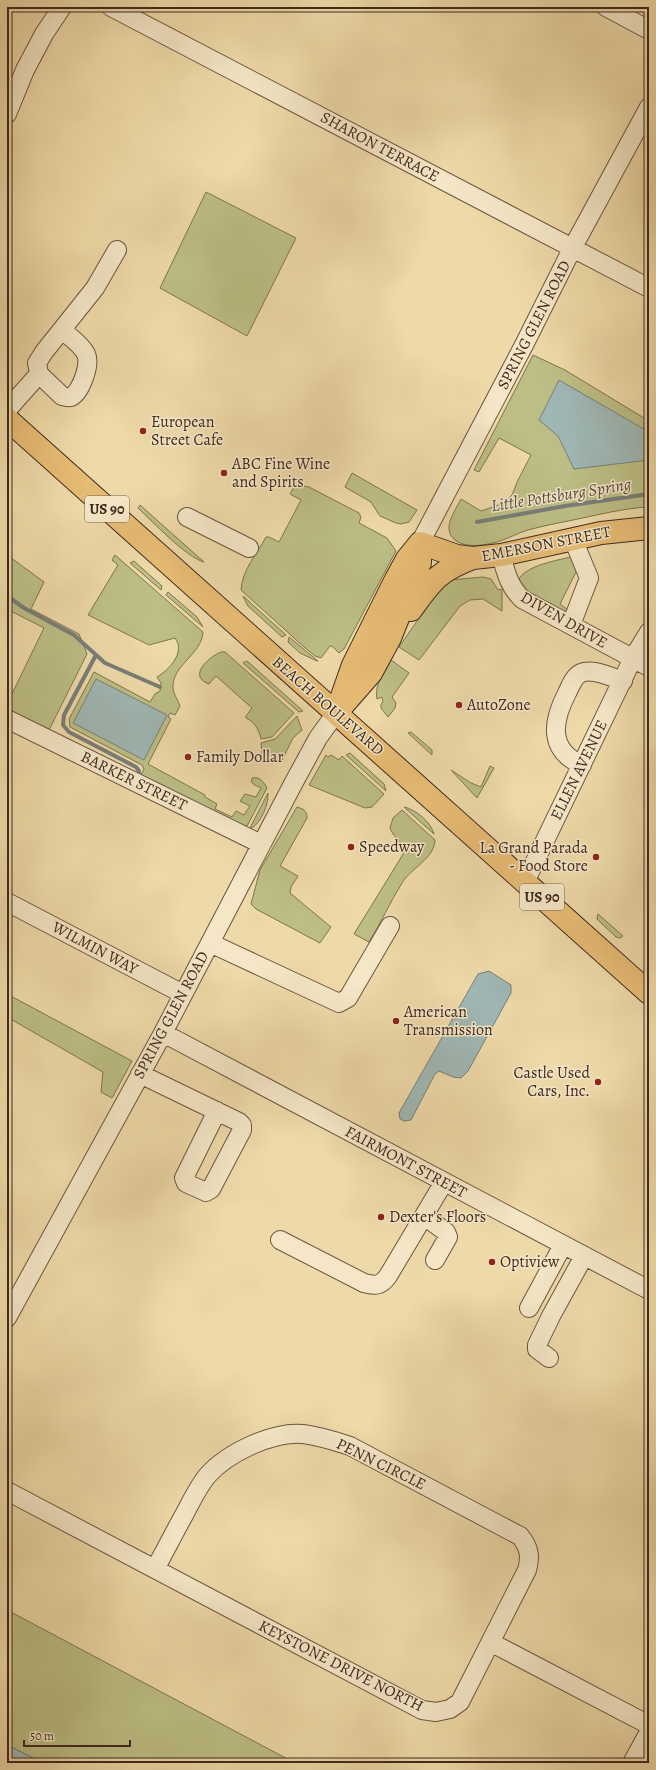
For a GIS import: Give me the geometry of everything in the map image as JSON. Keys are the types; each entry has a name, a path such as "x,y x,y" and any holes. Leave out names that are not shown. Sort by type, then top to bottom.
{"main road":[{"name":"BEACH BOULEVARD","path":"7,419 649,993"},
{"name":"EMERSON STREET","path":"420,543 457,556 473,558 501,555 601,533 649,528"},
{"name":"SPRING GLEN ROAD","path":"336,713 371,673 390,638 420,563 420,543"},
{"name":"SPRING GLEN ROAD","path":"336,713 353,664 403,566 420,543"},
{"path":"390,638 430,584 439,575 456,564 473,558"}],"street":[{"path":"7,114 25,70 44,34 62,7"},
{"name":"SHARON TERRACE","path":"111,7 649,288"},
{"path":"606,7 649,30"},
{"name":"SPRING GLEN ROAD","path":"420,543 526,343 573,247 649,107"},
{"path":"62,330 77,342 86,355 88,361 86,372 77,391 72,397 67,398 62,396 39,374 37,364 44,352 95,288 117,250"},
{"path":"7,410 39,374"},
{"path":"187,517 249,548"},
{"path":"571,625 589,578 573,539"},
{"name":"DIVEN DRIVE","path":"501,555 507,579 513,590 522,599 641,663"},
{"name":"ELLEN AVENUE","path":"525,882 623,681 641,663 649,632"},
{"path":"582,765 570,760 561,749 555,733 557,714 566,694 580,673 589,672 623,681"},
{"name":"SPRING GLEN ROAD","path":"7,1318 12,1297 163,1033 260,844 318,738 336,713"},
{"name":"BARKER STREET","path":"7,719 260,844"},
{"name":"WILMIN WAY","path":"7,902 183,994"},
{"path":"210,943 339,1003 348,998 390,926"},
{"name":"FAIRMONT STREET","path":"163,1033 649,1290"},
{"path":"140,1074 217,1111"},
{"path":"280,1240 374,1286 383,1282 444,1182"},
{"path":"424,1216 446,1232 448,1237 435,1260"},
{"path":"529,1308 563,1245"},
{"path":"549,1358 537,1349 537,1345 584,1256"},
{"name":"PENN CIRCLE","path":"155,1569 194,1496 208,1475 226,1459 247,1446 272,1438 301,1434 327,1438 350,1446 520,1536 529,1552 530,1560 527,1570 492,1643"},
{"name":"KEYSTONE DRIVE NORTH","path":"7,1491 422,1710 436,1712 450,1708 460,1702 492,1643"},
{"path":"492,1643 649,1725"},
{"path":"632,1763 649,1732"}],"green space":[{"path":"206,192 296,238 247,336 160,288"},
{"path":"533,355 565,370 649,421 649,507 621,510 545,526 528,530 503,540 484,545 463,544 455,540 449,531 450,520 461,499 481,511 504,503 512,495 531,455 499,438 479,472 474,470"},
{"path":"352,473 417,510 409,522 401,524 396,523 380,516 371,502 345,487"},
{"path":"299,485 309,487 359,513 361,517 359,523 387,538 396,551 344,649 339,653 332,646 330,646 321,658 315,656 304,647 241,590 244,576 250,562 266,537 279,542 301,500 290,494 294,487"},
{"path":"140,505 204,562 188,553 170,538 138,508"},
{"path":"7,555 44,582 31,609 79,634 87,654 48,732 7,712 7,704 44,628 7,609"},
{"path":"115,555 203,632 198,647 181,666 177,673 173,689 180,706 175,715 170,713 168,717 171,719 148,764 205,795 205,797 217,804 215,809 232,817 236,811 244,815 250,806 240,801 245,794 256,797 261,788 252,782 252,778 259,779 267,788 247,826 224,821 138,780 144,769 142,765 70,727 69,719 94,672 150,702 155,694 160,691 161,683 157,677 162,674 175,660 179,649 175,638 149,645 88,615 118,565 112,560"},
{"path":"575,556 577,570 560,604 568,610 566,616 525,594 518,581 527,571 552,561"},
{"path":"134,561 162,586 161,590 130,563"},
{"path":"483,577 491,579 498,590 502,589 502,611 483,599 470,600 460,606 419,660 399,647 434,597 449,580"},
{"path":"168,592 197,617 203,627 166,595"},
{"path":"243,596 286,635 282,637 248,606"},
{"path":"289,637 318,661 300,653 288,642"},
{"path":"221,652 225,652 294,713 272,737 261,739 256,727 246,718 252,708 216,676 209,684 203,681 200,676 202,667 206,662"},
{"path":"391,660 409,673 392,697 396,703 395,708 388,717 381,708 381,704 383,702 382,697 377,699 376,694 380,678"},
{"path":"247,661 303,711 299,712 243,663"},
{"path":"297,716 302,730 293,738 282,760 271,759 262,754 261,743 275,739"},
{"path":"411,732 432,750 432,755 408,733"},
{"path":"350,753 384,784 386,791 346,755"},
{"path":"326,755 328,757 331,755 339,760 342,756 384,794 372,807 365,808 309,785"},
{"path":"490,766 494,768 477,798 451,770 471,783 481,787"},
{"path":"268,793 266,807 261,817 252,828 250,828"},
{"path":"297,807 303,809 307,815 307,818 280,866 298,876 291,887 290,893 331,927 320,943 256,909 251,904 260,870"},
{"path":"404,807 413,810 422,817 430,825 434,834"},
{"path":"402,810 435,840 434,847 431,853 402,883 369,942 354,934 405,851 402,844 390,828 393,818"},
{"path":"598,914 623,936 620,938 616,937 597,919"},
{"path":"7,994 132,1061 112,1098 101,1092 103,1072 7,1017"},
{"path":"7,1610 295,1763 48,1763 35,1759 7,1745"}],"water":[{"path":"559,380 649,432 649,460 574,469 558,436 539,420"},
{"path":"96,679 167,715 144,760 73,723"},
{"path":"489,971 511,985 511,993 468,1071 461,1078 453,1077 439,1071 435,1074 411,1120 404,1121 400,1119 399,1113 478,974"},
{"path":"7,1745 35,1759 48,1763 7,1763"}],"waterway":[{"name":"Little Pottsburg Spring","path":"477,522 565,506 649,494"},
{"name":"Little Pottsburg Spring","path":"7,596 24,608 74,635 105,663 160,687"},
{"path":"96,655 64,715 63,725 69,732 136,767 139,771 138,776"}],"place":[{"name":"European Street Cafe","path":"143,431"},
{"name":"ABC Fine Wine and Spirits","path":"224,473"},
{"name":"AutoZone","path":"459,705"},
{"name":"Family Dollar","path":"188,757"},
{"name":"Speedway","path":"351,847"},
{"name":"La Grand Parada - Food Store","path":"596,857"},
{"name":"American Transmission","path":"396,1021"},
{"name":"Castle Used Cars, Inc.","path":"598,1082"},
{"name":"Dexter's Floors","path":"381,1217"},
{"name":"Optiview","path":"492,1262"}]}
